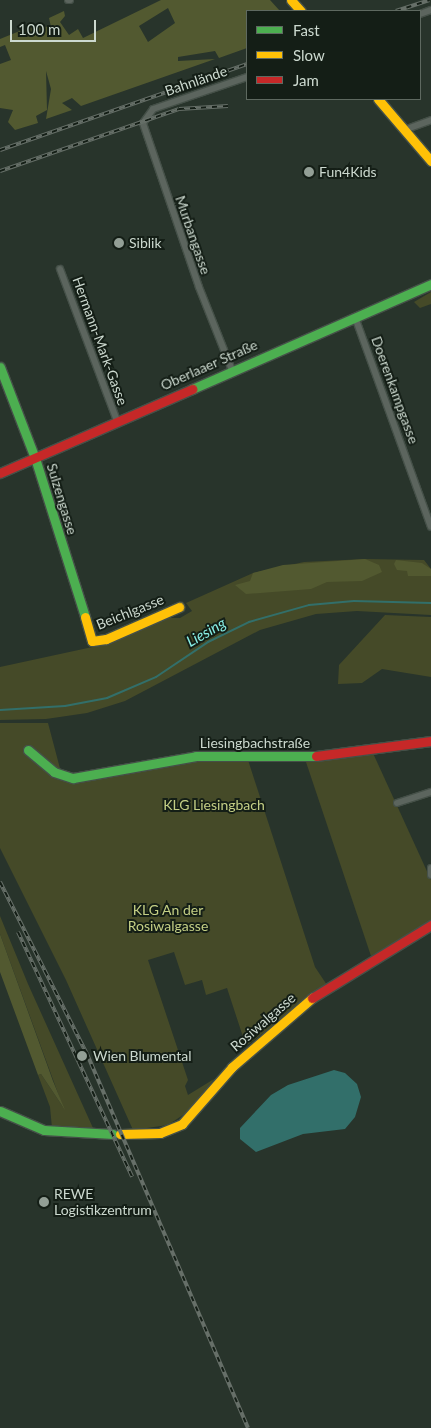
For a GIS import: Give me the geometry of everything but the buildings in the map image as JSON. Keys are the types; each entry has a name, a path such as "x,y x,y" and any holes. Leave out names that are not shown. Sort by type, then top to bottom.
{"street":[{"path":"291,0 299,10"},
{"name":"Bahnlände","path":"153,109 246,77"},
{"path":"379,100 431,161"},
{"name":"Murbangasse","path":"153,109 144,117 143,129 199,287 232,370"},
{"path":"404,130 431,120"},
{"name":"Hermann-Mark-Gasse","path":"60,269 117,421"},
{"name":"Oberlaaer Straße","path":"0,473 431,284"},
{"name":"Doerenkampgasse","path":"355,317 431,527"},
{"name":"Sulzengasse","path":"0,366 35,458 92,641"},
{"name":"Beichlgasse","path":"92,641 106,639 179,607"},
{"name":"Liesingbachstraße","path":"28,750 54,772 73,778 196,756 305,757 431,742"},
{"path":"397,803 431,792"},
{"name":"Rosiwalgasse","path":"0,1111 44,1130 117,1134 160,1133 182,1124 232,1067 307,1001 431,925"}],"green space":[{"path":"161,0 270,0 279,10 246,10 246,48 219,58 215,51 178,57 178,61 215,59 81,106 72,98 62,103 72,110 46,119 51,89 46,71 47,110 36,116 38,123 15,130 8,122 13,110 0,108 0,64 11,60 5,45 0,47 0,39 32,26 51,27 49,18 64,11 65,16 60,22 69,35 78,29 83,38","holes":["168,8 175,23 148,42 139,26"]},
{"path":"431,292 431,304 420,308 414,302"},
{"path":"365,559 424,560 431,569 431,615 357,611 316,614 260,630 125,701 87,713 46,719 0,720 0,667 97,646 164,618 180,618 192,611 186,603 253,573 304,562"},
{"path":"365,559 379,565 382,572 362,581 327,582 311,589 246,594 235,585 250,581 253,573 283,565"},
{"path":"396,560 422,563 431,569 431,576 408,576 407,571 397,570 394,564"},
{"path":"385,615 431,617 431,677 382,669 362,683 338,684 339,665"},
{"path":"0,723 48,723 62,776 210,758 248,760 315,967 327,985 246,1046 227,988 206,995 202,980 185,985 174,952 148,960 188,1080 185,1086 188,1095 214,1079 192,1109 168,1125 133,1130 66,980 0,848"},
{"path":"372,751 431,880 431,921 371,956 306,762"},
{"path":"0,916 28,984 93,1128 52,1128 50,1107 38,1075 41,1074 63,1107 0,934"},
{"path":"0,934 65,1110 41,1074 38,1075 0,972"}],"water":[{"path":"334,1070 345,1073 357,1084 361,1097 355,1117 345,1129 303,1134 256,1152 240,1139 240,1128 271,1095 288,1085"}],"waterway":[{"name":"Liesing","path":"0,710 65,706 107,698 156,677 208,642 249,622 309,605 354,601 431,603"}],"railway":[{"path":"399,10 429,0"},
{"path":"0,150 246,64"},
{"path":"0,171 179,109 228,106"},
{"path":"0,882 87,1054 248,1428"},
{"path":"18,932 132,1177"}],"traffic: fast":[{"path":"192,389 431,284"},
{"path":"0,367 35,458 85,617"},
{"path":"28,750 54,772 73,778 196,756 316,756"},
{"path":"0,1111 44,1130 113,1134"}],"traffic: slow":[{"path":"291,0 300,10"},
{"path":"379,100 431,161"},
{"path":"85,617 92,641 106,639 179,607"},
{"path":"120,1134 160,1133 182,1124 232,1067 312,998"}],"traffic: jam":[{"path":"0,473 192,389"},
{"path":"316,756 431,741"},
{"path":"312,998 431,925"}],"place":[{"name":"Fun4Kids","path":"309,172"},
{"name":"Siblik","path":"119,243"},
{"name":"Wien Blumental","path":"82,1056"},
{"name":"REWE Logistikzentrum","path":"44,1202"}],"park label":[{"name":"KLG Liesingbach","path":"214,805"},
{"name":"KLG An der Rosiwalgasse","path":"168,918"}]}
